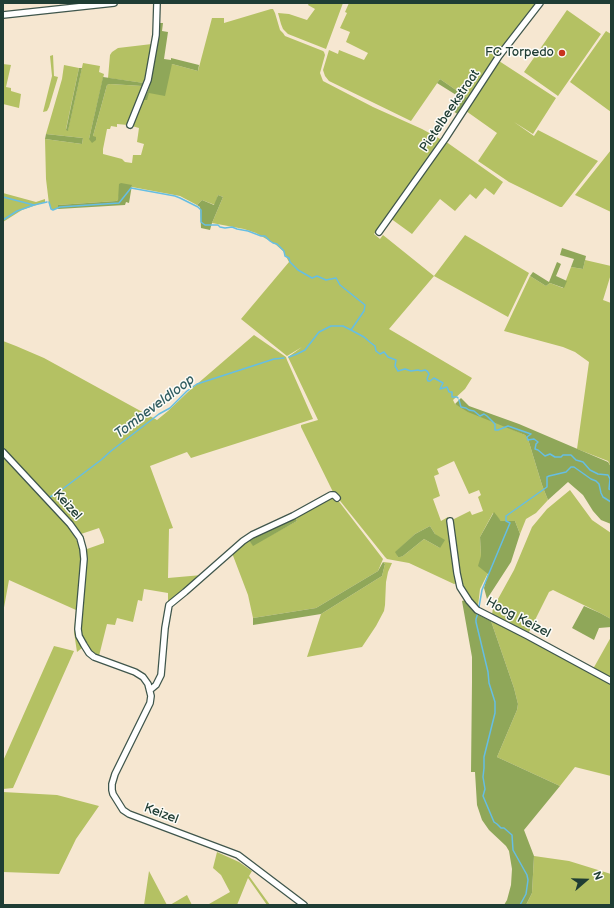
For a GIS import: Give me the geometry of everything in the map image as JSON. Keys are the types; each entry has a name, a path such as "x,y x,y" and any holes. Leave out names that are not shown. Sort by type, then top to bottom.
{"street":[{"path":"3,15 114,3"},
{"path":"130,124 148,80 156,35 157,3"},
{"name":"Pietelbeekstraat","path":"379,232 445,139 499,56 540,3"},
{"name":"Keizel","path":"3,452 70,524 80,538 84,559 78,629 79,636 84,645 89,653 94,657 138,673 148,684 151,696 150,703 115,774 112,784 113,794 123,810 129,814 238,855 304,905"},
{"name":"Keizel","path":"150,690 156,685 161,675 165,628 169,604 252,535 293,516 331,495 338,498"},
{"name":"Hoog Keizel","path":"450,521 460,587 477,610 611,681"}],"green space":[{"path":"309,3 343,3 326,49 288,34 283,29 281,24 278,13 289,14 307,20 315,9 308,5"},
{"path":"349,3 538,3 469,99 440,79 411,121 329,81 325,76 323,70 329,50 338,54 339,50 364,60 368,53 346,42 350,32 340,28 347,13 345,12"},
{"path":"273,9 280,30 285,36 324,52 325,55 320,73 323,81 442,140 374,234 380,239 383,235 434,276 389,329 472,378 465,389 453,400 455,404 525,435 528,439 548,500 536,513 526,519 520,534 515,521 501,521 493,513 480,537 481,556 488,573 480,589 478,606 476,607 461,583 452,520 470,511 472,515 483,511 478,497 481,495 479,490 469,494 454,461 437,469 439,474 434,476 440,496 433,499 441,521 448,517 457,581 457,583 454,584 409,563 387,559 333,492 301,427 301,425 318,420 288,357 302,347 287,356 241,319 289,262 283,251 275,244 256,233 244,229 212,223 223,197 218,195 215,205 202,200 197,205 180,196 132,187 132,185 120,191 118,200 116,201 58,205 58,209 51,209 46,179 45,139 82,144 83,138 46,134 62,79 64,65 79,68 66,129 68,130 83,63 100,66 99,72 104,74 89,139 93,136 107,85 142,86 128,125 117,124 117,127 111,126 110,129 107,129 103,149 103,154 132,163 133,155 141,155 144,144 137,142 139,128 132,126 147,87 149,88 145,95 149,93 172,64 198,71 212,18 224,18 224,23","holes":["430,526 435,534 440,548 424,539 403,556 398,557 396,552 415,534"]},
{"name":"FC Torpedo","path":"567,10 601,34 558,96 524,72"},
{"path":"160,23 163,23 162,31 168,32 164,59 171,60 171,58 199,65 198,71 172,64 165,96 149,93 147,100 144,100 149,88"},
{"path":"606,31 611,34 611,112 570,82"},
{"path":"152,44 144,83 108,78 110,55 112,52 118,48"},
{"path":"53,55 54,76 58,77 49,107 47,111 43,112 52,76 50,56"},
{"path":"499,61 556,98 533,134 514,122 534,136 538,130 598,161 562,207 509,182 478,161 497,133 466,111"},
{"path":"3,64 11,65 6,87 11,88 11,91 21,94 19,108 3,104"},
{"path":"79,68 82,68 68,131 66,130"},
{"path":"103,77 144,83 142,86 107,85 93,136 96,137 96,140 92,143 89,139"},
{"path":"440,79 469,99 459,115 453,111 461,98 437,83"},
{"path":"46,134 83,138 82,144 45,139"},
{"path":"445,141 503,182 494,195 485,188 476,199 470,194 455,211 440,199 412,234 390,218"},
{"path":"611,150 611,212 575,195"},
{"path":"119,184 132,185 129,203 126,202 125,205 58,209 58,205 116,201 118,200"},
{"path":"3,193 36,202 45,199 45,202 22,210 3,222"},
{"path":"218,195 223,197 210,230 201,228 200,207 197,205 202,200 214,205"},
{"path":"465,235 529,273 508,317 434,276"},
{"path":"562,248 586,256 583,269 571,267 574,259 560,255"},
{"path":"585,260 611,266 611,274 603,300 611,303 611,467 608,461 577,449 589,362 575,352 563,347 504,331 530,276 546,286 550,283 563,288 571,267 583,269"},
{"path":"557,262 561,264 556,276 567,281 564,288 550,283 546,286 530,276 533,272 549,282"},
{"path":"254,335 286,357 313,419 191,458 187,452 150,466 173,528 169,529 168,578 202,575 183,592 168,602 168,593 144,589 142,601 138,600 133,622 117,618 115,625 107,624 99,656 91,651 83,639 81,625 87,549 104,543 104,540 99,528 81,534 67,517 48,504 71,530 81,550 80,579 76,610 9,580 3,613 3,341 44,358 157,420"},
{"path":"461,398 469,406 519,424 608,462 611,467 611,524 601,520 593,511 583,495 568,482 548,500 528,439 525,435 468,412 455,404"},
{"path":"570,490 592,520 611,533 611,619 553,590 549,592 528,634 611,684 611,776 575,767 560,786 497,757 517,710 518,704 491,621 493,608 514,570 532,527 547,509"},
{"path":"335,497 383,559 378,571 316,608 253,618 248,595 232,553 248,539 253,545 297,521 295,517 329,498"},
{"path":"494,512 501,521 515,521 520,534 511,562 487,599 484,588 488,574 478,566 481,556 480,537"},
{"path":"295,517 297,521 253,546 248,539"},
{"path":"430,526 435,534 445,540 440,548 424,539 403,556 398,557 395,552 415,534"},
{"path":"383,562 392,563 386,582 384,611 362,647 307,657 321,614 382,576 385,564"},
{"path":"383,562 385,564 382,576 321,614 253,625 253,618 316,608 378,571"},
{"path":"465,600 471,609 491,621 518,704 517,710 497,757 560,786 524,830 534,856 532,893 526,905 504,905 511,885 512,869 509,851 506,846 489,830 482,820 477,805 475,772 471,772 472,657 462,601"},
{"path":"584,606 611,619 611,627 599,628 594,640 572,628"},
{"path":"76,610 76,635 82,648 77,652 74,632"},
{"path":"611,637 611,679 593,669"},
{"path":"54,646 74,651 13,788 3,789 3,761"},
{"path":"3,792 57,795 99,806 76,839 59,874 3,872"},
{"path":"217,852 239,862 252,871 249,876 270,905 267,905 248,878 237,905 209,904 230,892 221,875 213,868"},
{"path":"534,856 569,861 611,874 611,905 526,905 532,893"},
{"path":"149,871 167,905 144,905"},
{"path":"187,895 192,905 170,905"}],"waterway":[{"path":"49,202 51,209 53,210 60,207 119,203 131,188 180,198 201,210 201,222 205,225 218,225 225,228 232,227 265,236 284,251 285,256 289,258 290,262 298,270 312,278 317,276 326,280 336,278 340,285 365,305 364,311 351,330 364,337 375,346 376,351 380,354 384,352 388,357 396,360 395,366 398,371 405,369 411,371 425,370 429,374 427,379 428,381 434,378 443,383 440,389 447,387 449,392 452,392 452,397 458,398"},
{"path":"3,197 34,205"},
{"path":"3,220 17,211 47,202"},
{"name":"Tombeveldloop","path":"289,357 305,350 319,332 331,326 343,326 351,330"},
{"name":"Tombeveldloop","path":"50,497 101,460 159,414 170,408 187,391 197,384 274,359 284,358"},
{"path":"459,400 461,407 474,411 480,416 484,414 487,416 495,424 495,430 508,426 531,434 527,437 528,440 534,439 538,442 535,449 545,456 550,454 555,457 571,455 576,460 583,462 590,470 598,474 608,475 610,479 609,489 611,490"},
{"path":"479,607 482,590 510,523 506,521 506,516 547,487 547,477 566,472 571,467 574,467 596,481 599,484 603,497 611,502"},
{"path":"478,613 476,622 488,672 489,683 495,702 495,713 484,757 483,777 485,789 483,796 494,822 512,835 513,850 527,875 528,880 526,894 520,905"}],"place":[{"name":"FC Torpedo","path":"562,53"}]}
